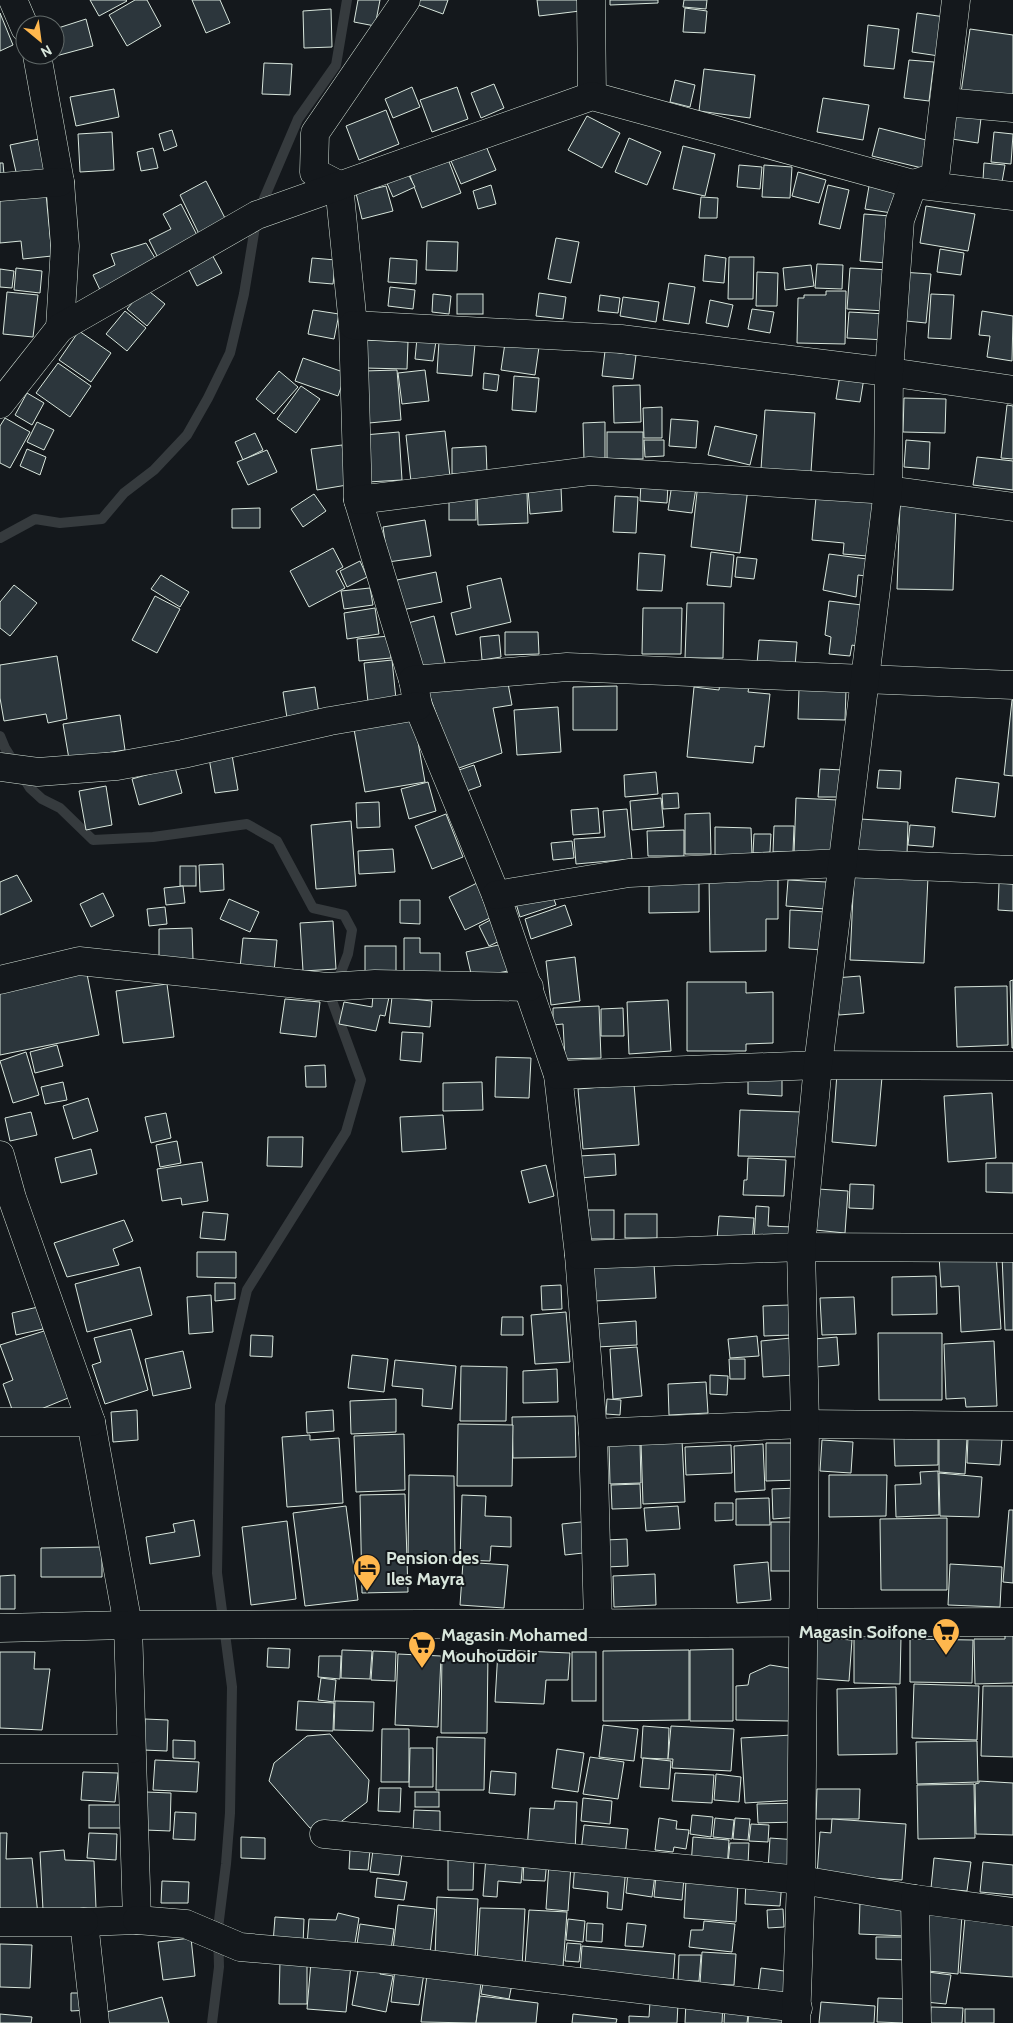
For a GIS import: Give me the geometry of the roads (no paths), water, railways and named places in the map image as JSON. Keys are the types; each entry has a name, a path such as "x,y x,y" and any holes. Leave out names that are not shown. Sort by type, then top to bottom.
{"street":[{"path":"13,0 19,15"},
{"path":"339,186 314,172 315,133 406,0"},
{"path":"591,0 592,96"},
{"path":"913,184 935,177 956,0"},
{"path":"39,65 60,182 66,246 60,328"},
{"path":"0,404 60,328 257,214 592,96 913,184 1013,196"},
{"path":"945,102 1013,108"},
{"path":"0,187 60,182"},
{"path":"0,1922 136,1920 186,1924 240,1947 404,1961 797,2015 801,1880 805,1424 801,1247 818,1065 841,863 888,490 889,372 900,220 913,184"},
{"path":"339,186 353,325 358,500 415,693 496,895 558,1075 579,1255 593,1433 598,1623"},
{"path":"353,325 620,339 889,372 1013,390"},
{"path":"358,500 590,471 888,490 1013,507"},
{"path":"0,767 38,772 117,766 183,754 330,721 415,693 567,667 1013,685"},
{"path":"496,895 629,873 841,863 1013,870"},
{"path":"0,980 79,961 327,988 375,984 529,987"},
{"path":"558,1075 818,1065 1013,1066"},
{"path":"0,1155 6,1198 91,1422 128,1625 136,1920"},
{"path":"579,1255 801,1247 1013,1248"},
{"path":"0,1422 91,1422"},
{"path":"593,1433 805,1424 1013,1426"},
{"path":"0,1628 128,1625 269,1626 803,1621 1013,1622"},
{"path":"0,1749 131,1749"},
{"path":"324,1834 801,1880 915,1899 1013,1912"},
{"path":"915,1899 917,2023"},
{"path":"84,1922 94,2023"}],"waterway":[{"path":"0,538 35,519 60,523 102,519 124,493 154,470 187,435 230,353 244,294 257,215 298,119 336,65 347,0"},
{"path":"0,736 5,748 30,788 42,799 60,808 93,840 153,837 247,824 277,841 313,908 344,915 352,930 348,954 331,998 361,1080 346,1132 247,1290 220,1405 217,1573 232,1687 230,1813 218,1928 219,1967 212,2023"}],"place":[{"name":"Pension des Iles Mayra","path":"367,1592"},
{"name":"Magasin Soifone","path":"946,1656"},
{"name":"Magasin Mohamed Mouhoudoir","path":"422,1669"}]}
